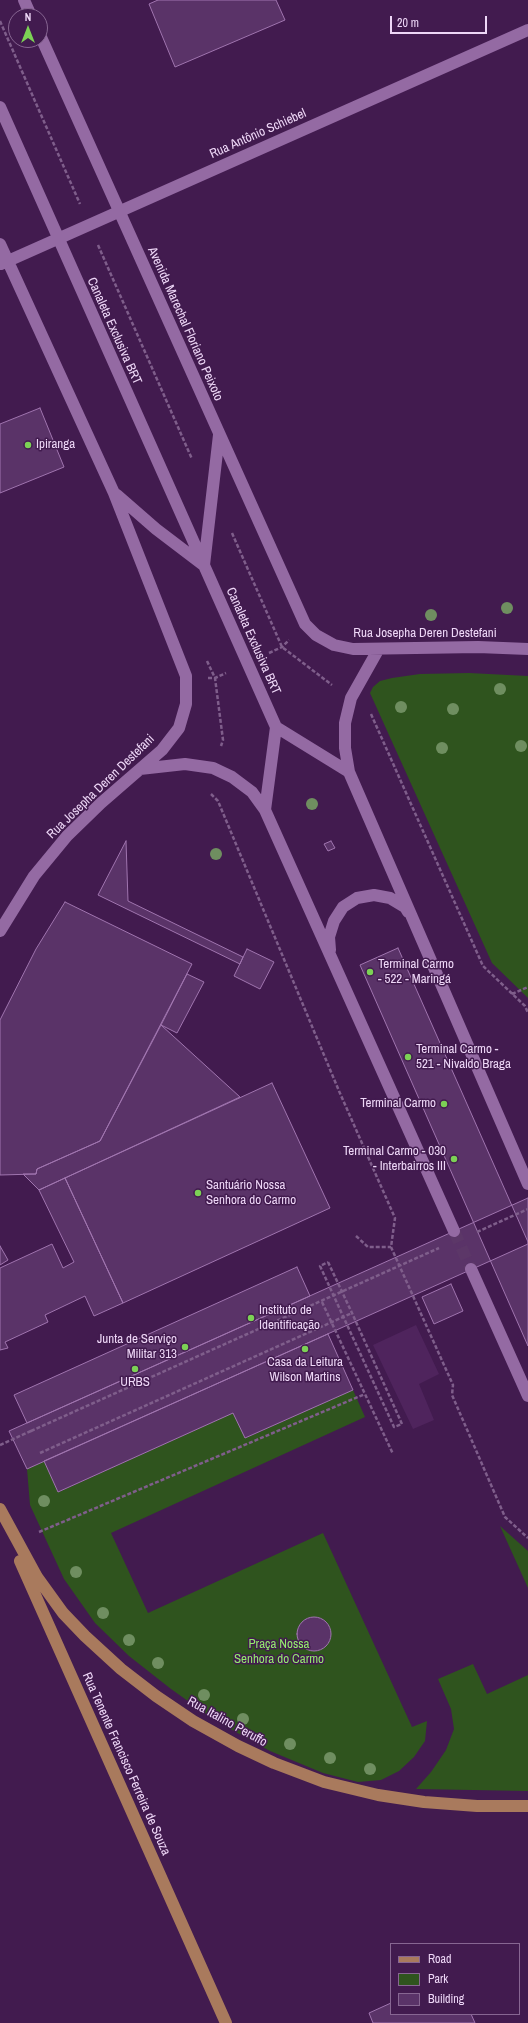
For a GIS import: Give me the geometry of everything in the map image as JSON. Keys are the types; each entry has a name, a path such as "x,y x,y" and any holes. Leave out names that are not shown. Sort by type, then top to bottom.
{"main road":[{"name":"Rua Italino Peruffo","path":"0,1509 36,1577 63,1613 85,1636 121,1669 156,1696 193,1721 238,1746 274,1763 324,1782 378,1795 439,1803 477,1806 528,1806"},
{"name":"Rua Tenente Francisco Ferreira de Souza","path":"0,1516 226,2023"}],"street":[{"name":"Rua Antônio Schiebel","path":"4,262 528,30"},
{"name":"Avenida Marechal Floriano Peixoto","path":"46,48 305,624"},
{"name":"Canaleta Exclusiva BRT","path":"0,107 276,727"},
{"path":"0,244 4,262 114,493"},
{"path":"204,565 220,433"},
{"name":"Canaleta Exclusiva BRT","path":"114,493 156,529 204,565"},
{"name":"Rua Josepha Deren Destefani","path":"0,930 34,876 67,836 101,803 162,750 179,728 186,704 186,676 114,493"},
{"name":"Rua Josepha Deren Destefani","path":"305,624 316,635 334,645 354,649 378,650 426,648 528,650"},
{"path":"378,650 351,698 345,723 345,748 349,772 528,1184"},
{"path":"265,810 276,727 349,772"},
{"path":"140,769 184,764 213,768 232,777 252,792 265,810 454,1231"},
{"path":"330,954 329,937 334,921 343,907 357,898 374,895 390,898 405,907 414,921"},
{"path":"471,1269 528,1396"}],"path":[{"path":"0,21 72,184"},
{"path":"113,280 193,461"},
{"path":"215,678 224,740"},
{"path":"371,713 484,966 525,1006 528,1014"},
{"path":"206,789 218,802 339,1091 395,1218 391,1247 453,1385 452,1395 505,1517 528,1538"},
{"path":"512,994 528,987"},
{"path":"471,1234 528,1209"},
{"path":"356,1236 368,1247 391,1247"},
{"path":"0,1445 442,1247"},
{"path":"328,1262 342,1292 402,1424 394,1427 320,1266 328,1262"},
{"path":"31,1431 400,1267"},
{"path":"322,1302 393,1454"},
{"path":"40,1453 352,1313"},
{"path":"17,1541 365,1394"}],"shaded area":[{"path":"416,1325 439,1374 419,1384 434,1420 413,1429 373,1345"}],"green space":[{"path":"469,673 528,676 528,998 492,963 370,693 373,687 380,681 392,678 420,674"},
{"name":"Praça Nossa Senhora do Carmo","path":"353,1390 365,1417 111,1533 148,1613 323,1533 412,1727 427,1721 425,1741 414,1757 399,1771 381,1780 358,1782 323,1773 270,1751 216,1721 171,1689 129,1656 95,1623 64,1579 30,1505 27,1469 44,1461 59,1492 233,1413 246,1438"},
{"path":"500,1526 528,1551 528,1588"},
{"path":"473,1664 487,1694 528,1675 528,1791 416,1789 431,1772 446,1750 454,1729 451,1709 438,1679"}],"building":[{"path":"158,0 276,0 285,20 175,67 149,4"},
{"name":"Ipiranga","path":"40,408 64,467 0,493 0,424"},
{"path":"126,841 128,901 243,957 240,964 98,895"},
{"path":"331,841 335,848 328,851 324,844"},
{"path":"65,902 192,964 100,1141 37,1169 36,1174 0,1175 0,1020 36,949"},
{"name":"Terminal Carmo","path":"398,948 528,1242 528,1346 360,965"},
{"path":"247,949 274,962 260,989 234,976"},
{"path":"187,974 204,982 177,1033 161,1025"},
{"path":"161,1025 240,1097 39,1190 23,1174 36,1174 37,1169 100,1141"},
{"name":"Santuário Nossa Senhora do Carmo","path":"272,1083 330,1208 123,1303 65,1178"},
{"path":"65,1178 123,1303 94,1316 85,1296 45,1315 48,1322 5,1342 8,1348 0,1350 0,1268 52,1244 63,1268 74,1262 39,1190"},
{"path":"528,1198 528,1244 27,1469 9,1431"},
{"path":"0,1246 8,1260 0,1265"},
{"path":"297,1267 310,1296 27,1423 14,1395"},
{"path":"451,1284 463,1311 434,1324 422,1297"},
{"path":"328,1334 353,1390 245,1438 233,1413 58,1492 44,1461"},
{"path":"314,1617 326,1622 331,1634 326,1646 314,1651 302,1646 297,1634 302,1622"},
{"path":"390,2003 390,2015 471,2015 475,2023 373,2023 369,2013"}],"tunnel":[{"path":"454,1231 471,1269"}],"place":[{"name":"Ipiranga","path":"28,445"},
{"name":"Terminal Carmo - 522 - Maringá","path":"370,972"},
{"name":"Terminal Carmo - 521 - Nivaldo Braga","path":"408,1057"},
{"name":"Terminal Carmo","path":"444,1104"},
{"name":"Terminal Carmo - 030 - Interbairros III","path":"454,1159"},
{"name":"Santuário Nossa Senhora do Carmo","path":"198,1193"},
{"name":"Instituto de Identificação","path":"251,1318"},
{"name":"Junta de Serviço Militar 313","path":"185,1347"},
{"name":"Casa da Leitura Wilson Martins","path":"305,1349"},
{"name":"URBS","path":"135,1369"}]}
